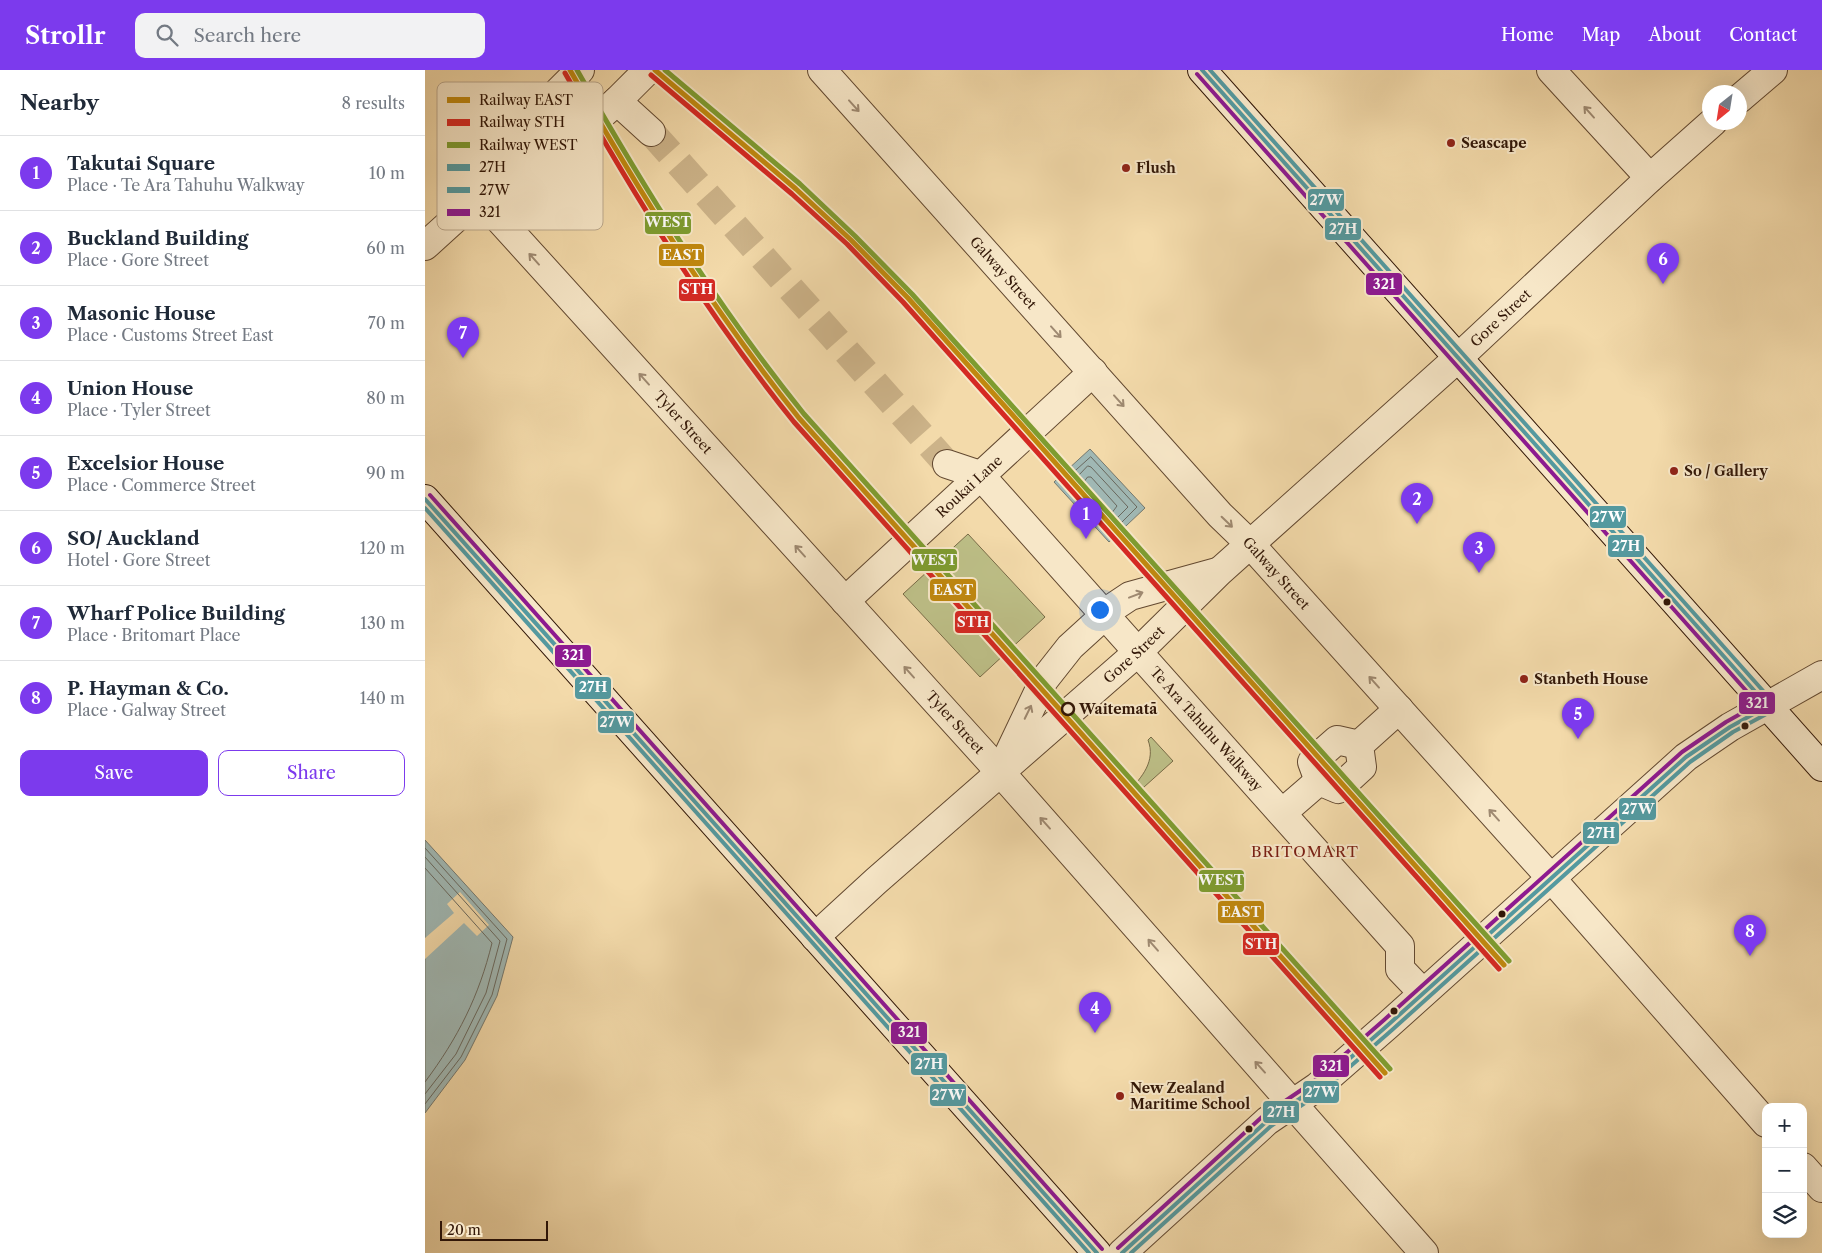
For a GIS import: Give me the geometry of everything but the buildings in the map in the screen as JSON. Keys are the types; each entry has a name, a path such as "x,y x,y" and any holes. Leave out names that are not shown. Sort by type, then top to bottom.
{"street":[{"path":"603,113 648,70"},
{"name":"Galway Street","path":"821,70 1220,515 1250,544 1550,877 1762,1119"},
{"path":"1202,70 1459,357 1822,768"},
{"path":"1551,70 1650,178"},
{"path":"1747,92 1773,70"},
{"path":"565,82 575,71"},
{"path":"617,101 651,132"},
{"name":"Gore Street","path":"815,937 1138,652 1219,572 1459,357 1704,130"},
{"path":"425,246 443,230"},
{"name":"Tyler Street","path":"509,230 1001,773 1424,1253"},
{"name":"Roukai Lane","path":"845,601 1093,372"},
{"path":"947,464 981,475"},
{"name":"Te Ara Tahuhu Walkway","path":"981,475 1400,946 1401,969 1423,993"},
{"path":"425,500 1097,1253"},
{"name":"Gore Street","path":"1001,773 1044,680 1070,647 1105,615 1130,596 1219,572"},
{"path":"1122,1253 1267,1121 1317,1087 1686,757 1730,727 1822,675"},
{"path":"1282,813 1319,781 1338,789 1362,766 1359,745 1399,709"},
{"path":"1807,1171 1822,1188"}],"green space":[{"path":"968,534 1045,617 980,677 903,594"},
{"path":"1151,737 1173,761 1134,796 1129,791 1139,780 1149,762 1150,748 1148,740"}],"water":[{"path":"1090,449 1145,508 1109,542 1054,482"},
{"path":"425,840 513,937 497,996 465,1060 425,1113"}],"pier":[{"path":"460,892 489,925 477,936 464,923 425,959 425,938 454,913 447,904"}],"tunnel":[{"path":"651,132 947,464"}],"rail line":[{"name":"EAST","path":"570,70 577,82"},
{"name":"WEST","path":"577,70 584,82"},
{"name":"EAST","path":"655,70 796,189 851,240 908,298 1504,965"},
{"name":"WEST","path":"665,70 800,184 912,294 1509,961"},
{"name":"STH","path":"565,73 570,82"},
{"name":"STH","path":"651,75 792,194 847,244 903,302 1499,969"},
{"name":"WEST","path":"603,114 683,247 741,332 804,414 1390,1069"},
{"name":"EAST","path":"603,127 678,249 736,335 799,418 1385,1073"},
{"name":"STH","path":"603,138 701,296 794,422 1380,1077"}],"transit line":[{"name":"27H","path":"1122,1253 1267,1121 1317,1087 1388,1025 1686,757 1730,727 1768,706 1202,70"},
{"name":"27W","path":"1131,1253 1271,1126 1321,1092 1392,1030 1690,762 1733,732 1772,711 1774,706 1773,702 1210,70"},
{"name":"321","path":"1118,1248 1263,1116 1313,1082 1384,1020 1682,752 1726,722 1758,704 1197,74"},
{"name":"321","path":"430,495 1102,1249"},
{"name":"27H","path":"425,499 1097,1253"},
{"name":"27W","path":"425,508 1089,1253"}],"place":[{"name":"Seascape","path":"1451,143"},
{"name":"Flush","path":"1126,168"},
{"name":"SO/ Auckland","path":"1663,284"},
{"name":"Wharf Police Building","path":"463,358"},
{"name":"So / Gallery","path":"1674,471"},
{"name":"Buckland Building","path":"1417,524"},
{"name":"Takutai Square","path":"1086,539"},
{"name":"Masonic House","path":"1479,573"},
{"name":"Stanbeth House","path":"1524,679"},
{"name":"Waitematā","path":"1068,709"},
{"name":"Excelsior House","path":"1578,739"},
{"name":"P. Hayman & Co.","path":"1750,956"},
{"name":"Union House","path":"1095,1033"},
{"name":"New Zealand Maritime School","path":"1120,1096"}],"district":[{"name":"BRITOMART","path":"1305,852"}]}
